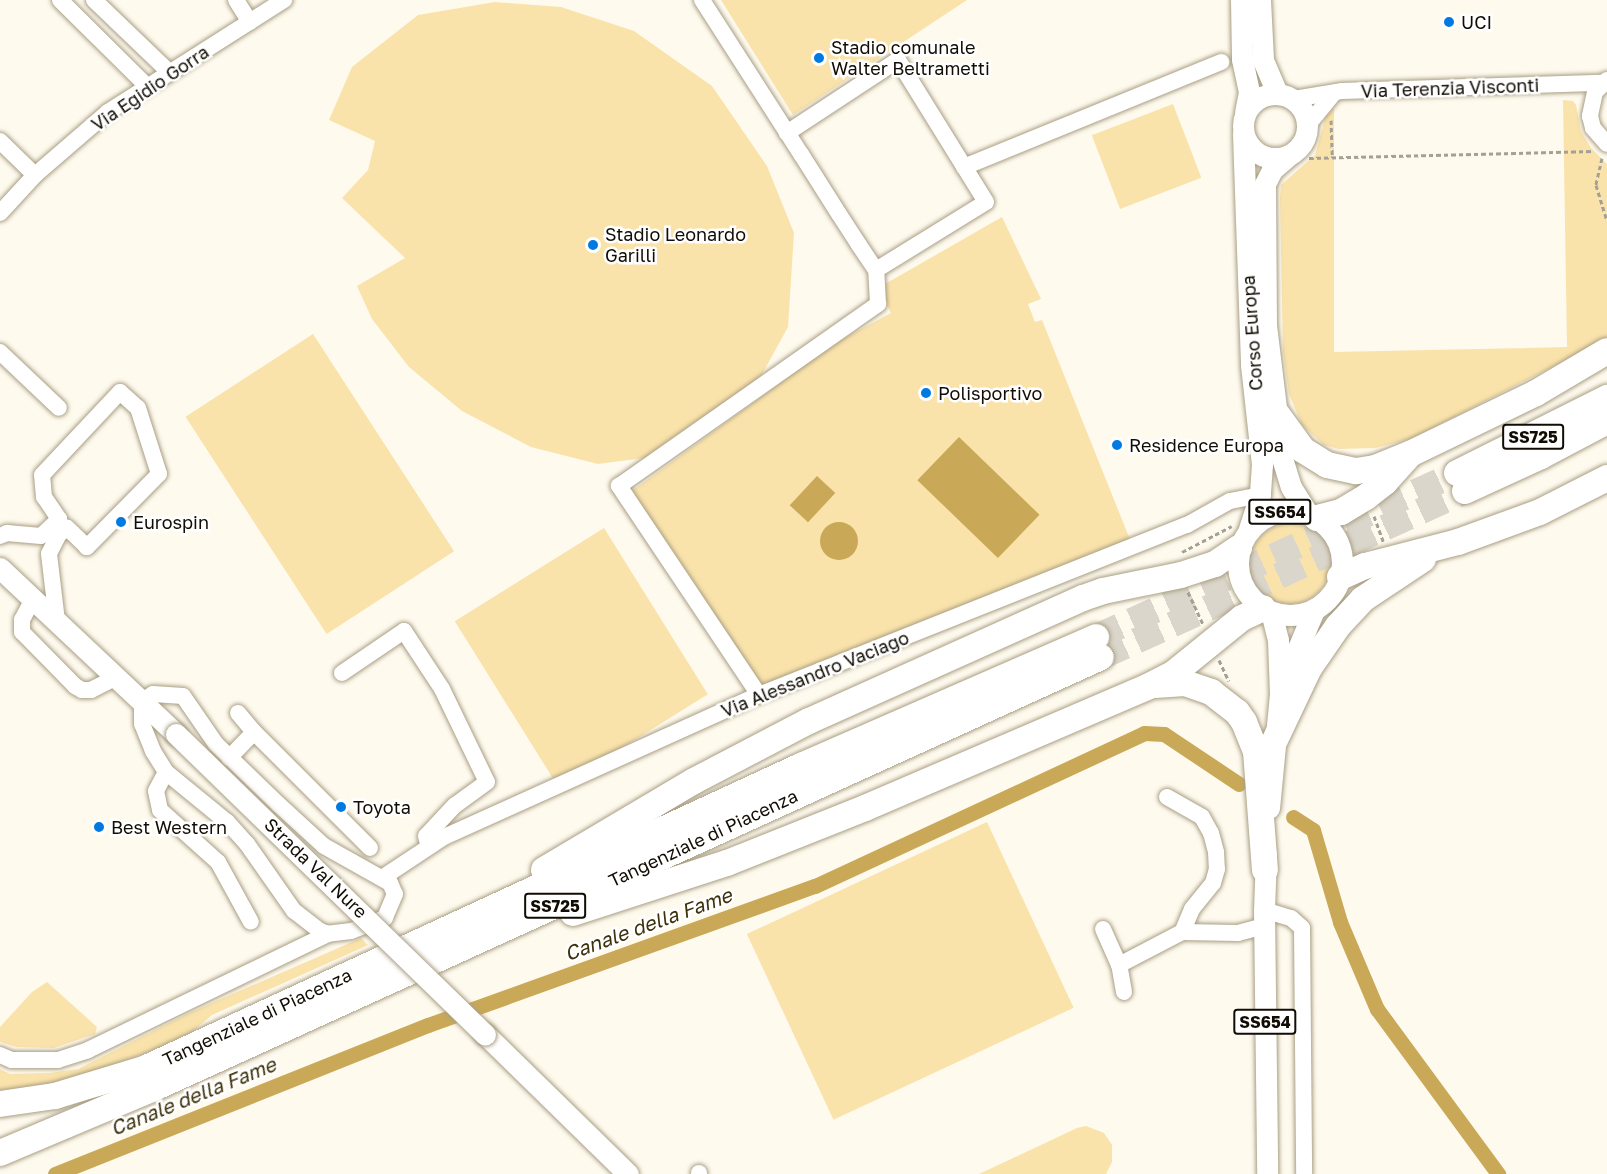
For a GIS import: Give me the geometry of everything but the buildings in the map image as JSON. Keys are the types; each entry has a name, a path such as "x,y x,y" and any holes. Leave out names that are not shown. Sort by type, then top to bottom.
{"highway":[{"path":"1276,413 1303,450 1327,465 1356,471 1375,468 1410,454 1536,393 1607,351"},
{"name":"SS725","path":"1607,398 1531,438 1461,482 1541,456 1607,421"},
{"path":"1313,516 1341,512 1366,497 1385,482 1410,454"},
{"path":"1340,577 1373,563 1458,542 1540,512 1607,478"},
{"path":"460,936 593,839 694,781 809,721 1083,598 1103,591 1181,575 1215,564 1244,538"},
{"path":"1275,740 1309,668 1338,626 1363,599 1397,574 1458,542"},
{"path":"460,936 727,863 865,808 1149,686 1182,667 1242,618 1267,610"},
{"name":"Tangenziale di Piacenza","path":"0,1104 55,1096 144,1068 460,936 1099,647"},
{"path":"1149,686 1185,683 1211,692 1237,712 1244,722 1256,751 1265,870"},
{"name":"Tangenziale di Piacenza","path":"4,1152 154,1088 460,936"}],"main road":[{"path":"1241,0 1242,59 1249,92 1243,134 1247,143 1261,155 1270,158 1299,156 1307,126 1306,116 1285,96 1263,60 1260,0"},
{"path":"1245,112 1258,98 1285,96"},
{"name":"Corso Europa","path":"1243,134 1251,364 1262,464 1260,495 1244,538"},
{"name":"Corso Europa","path":"1276,413 1266,325 1264,195 1265,184 1272,170 1299,156"},
{"name":"SS654","path":"1276,413 1291,487 1313,516 1330,529 1339,543 1342,560 1340,577 1330,596 1314,610 1295,650 1280,694"},
{"name":"SS654","path":"1268,1174 1264,918 1265,870 1280,694 1278,640 1267,610 1250,597 1241,582 1237,565 1244,538 1259,520 1276,513 1296,511 1313,516"},
{"name":"Strada Val Nure","path":"0,568 142,701 628,1174"},
{"path":"1267,610 1285,615 1314,610"}],"street":[{"path":"60,0 147,86"},
{"path":"94,0 169,72"},
{"path":"236,0 250,22"},
{"name":"Via Egidio Gorra","path":"0,213 35,175 108,112 284,0"},
{"path":"702,0 876,270 878,304 619,486 759,695"},
{"path":"788,133 898,60 986,202 876,270"},
{"path":"964,167 1221,62"},
{"path":"1602,151 1593,128 1590,104 1605,81"},
{"name":"Via Terenzia Visconti","path":"1285,96 1605,81"},
{"name":"Via Terenzia Visconti","path":"1566,84 1590,104"},
{"path":"1307,126 1334,93"},
{"path":"0,141 35,175"},
{"path":"0,352 59,408"},
{"path":"0,536 7,533 41,536 53,525 59,519 44,497 42,475 120,392 138,408 159,474 87,548 68,528 59,534 49,554 57,621"},
{"name":"Via Alessandro Vaciago","path":"382,878 444,837 759,695 1187,525 1230,501 1260,495"},
{"path":"33,599 22,620 22,632 75,686 82,690 91,690 116,677"},
{"path":"342,673 404,631 442,689 487,782 455,805 426,836 429,847"},
{"path":"0,1055 12,1060 48,1060 88,1050 328,934 351,931 385,918 395,894 390,883 324,846 229,758 216,744 183,696 153,694 142,701 142,724 153,752 166,772 227,822 247,844 294,911 328,934"},
{"path":"238,713 254,732 370,848"},
{"path":"229,758 254,732"},
{"path":"166,772 156,791 160,810 218,862 250,922"},
{"path":"1167,797 1202,817 1211,833 1216,852 1217,869 1213,884 1192,909 1182,932"},
{"path":"1119,965 1182,932 1238,933 1264,918 1291,918 1302,928 1304,1174"},
{"path":"1102,929 1119,965 1124,992"}],"path":[{"path":"1331,118 1332,157"},
{"path":"1299,156 1602,151 1596,184 1607,220"},
{"path":"1370,506 1384,542"},
{"path":"1184,582 1203,624"}],"shaded area":[{"name":"Stadio comunale Walter Beltrametti","path":"721,0 967,0 793,115"},
{"name":"Stadio Leonardo Garilli","path":"495,2 561,7 634,31 712,86 767,166 794,233 788,327 749,398 674,454 598,464 531,447 462,411 409,367 372,319 357,286 405,258 342,198 368,170 375,141 329,120 352,67 418,15"},
{"path":"1563,100 1573,101 1576,105 1581,131 1591,148 1607,164 1607,339 1413,438 1376,448 1339,449 1324,445 1302,425 1289,394 1283,351 1280,198 1281,185 1315,155 1326,116 1334,108 1334,352 1567,347"},
{"path":"1173,104 1201,178 1120,209 1092,135"},
{"path":"1002,217 1041,299 1028,304 1035,322 1042,320 1131,542 763,691 628,494 835,343 891,313 878,288"},
{"path":"313,334 454,551 327,634 186,417"},
{"path":"959,437 1040,515 998,558 917,480"},
{"path":"817,476 835,493 808,522 790,505"},
{"path":"839,522 853,527 858,541 853,555 839,560 825,555 820,541 825,527"},
{"path":"1290,524 1305,527 1318,536 1327,549 1330,564 1327,579 1318,592 1305,601 1290,604 1275,601 1262,592 1253,579 1250,564 1253,549 1262,536 1275,527"},
{"path":"604,528 708,694 559,787 455,621"},
{"path":"987,822 1074,1008 833,1120 747,934"},
{"path":"361,938 368,945 212,1015 192,1032 164,1046 69,1082 0,1094 0,1069 10,1074 50,1073 78,1069 189,1013"},
{"path":"47,982 97,1027 95,1034 54,1048 16,1047 0,1042 0,1027 32,992"},
{"path":"1086,1126 1104,1133 1112,1145 1112,1162 1106,1174 979,1174 1077,1128"}],"waterway":[{"name":"Canale della Fame","path":"55,1174 428,1025 815,886 1144,733 1164,734 1239,784"},
{"path":"1293,817 1313,830 1340,922 1377,1009 1498,1174"}],"tunnel":[{"path":"1096,637 1457,473"},
{"path":"1101,657 1465,491"}],"place":[{"name":"UCI","path":"1449,22"},
{"name":"Stadio comunale Walter Beltrametti","path":"819,58"},
{"name":"Stadio Leonardo Garilli","path":"593,245"},
{"name":"Polisportivo","path":"926,393"},
{"name":"Residence Europa","path":"1117,445"},
{"name":"Eurospin","path":"121,522"},
{"name":"Toyota","path":"341,807"},
{"name":"Best Western","path":"99,827"}]}
